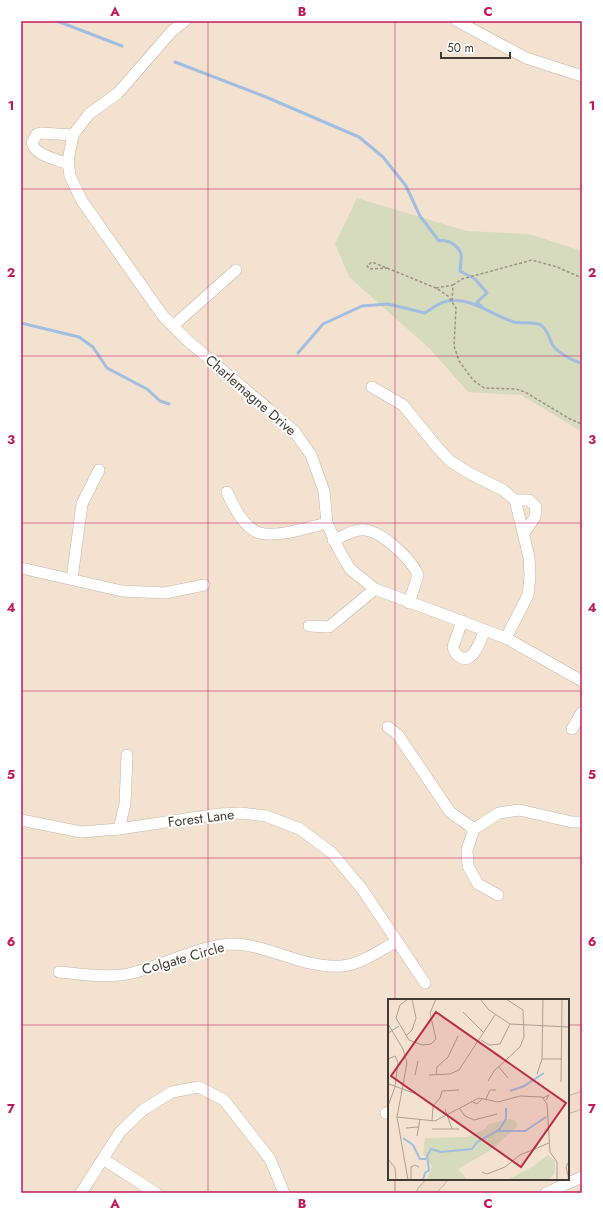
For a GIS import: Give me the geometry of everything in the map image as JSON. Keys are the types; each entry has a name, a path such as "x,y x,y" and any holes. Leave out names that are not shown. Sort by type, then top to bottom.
{"main road":[{"path":"569,1105 582,1100"},
{"path":"425,1193 437,1180"}],"street":[{"path":"69,164 39,153 33,148 32,143 37,134 72,135 89,114 118,93 172,31 185,21"},
{"path":"457,21 526,58 582,76"},
{"name":"Charlemagne Drive","path":"72,135 69,164 70,176 82,201 163,316 294,431 311,455 324,491 327,523 333,540 350,569 375,589 409,603 506,638 582,681"},
{"path":"173,326 236,270"},
{"path":"372,386 403,405 450,461 469,473 503,490 515,500 529,557 530,576 528,595 506,638"},
{"path":"72,579 82,504 99,470"},
{"path":"227,492 234,508 246,523 259,533 274,534 327,523"},
{"path":"515,500 529,500 536,507 535,517 524,533"},
{"path":"333,540 360,530 367,531 378,534 401,552 414,566 418,575 409,603"},
{"path":"21,568 122,591 165,593 204,585"},
{"path":"308,626 329,627 359,604 375,589"},
{"path":"462,621 453,647 456,655 461,658 467,659 475,652 484,630"},
{"path":"572,729 582,712"},
{"path":"388,727 398,735 450,812 474,829"},
{"path":"119,829 125,804 127,755"},
{"path":"498,895 478,884 468,866 467,850 474,829 499,813 519,810 572,822 582,822"},
{"name":"Forest Lane","path":"21,820 81,832 119,829 219,814 241,813 266,816 300,829 337,859 362,889 396,942 426,983"},
{"name":"Colgate Circle","path":"59,972 99,976 130,974 201,950 230,944 258,948 316,964 342,966 366,958 396,942"},
{"path":"81,1193 120,1132 143,1110 172,1092 199,1087 224,1100 270,1159 284,1193"},
{"path":"103,1159 156,1193"},
{"path":"548,1192 582,1177"}],"path":[{"path":"436,288 453,285 462,279 532,260 557,266 582,278"},
{"path":"388,268 370,270 367,266 372,262 388,268 436,288 448,296 452,301 456,308 454,346 458,361 473,380 484,388 516,389 525,392 570,419 582,424"},
{"path":"452,301 453,285"}],"green space":[{"path":"357,198 467,231 529,234 582,251 582,432 521,395 468,392 430,349 349,277 335,244"}],"waterway":[{"path":"57,21 122,46"},
{"path":"175,62 266,97 359,137 383,157 406,186 420,216 439,241 449,242 458,248 461,254 460,271 475,279 487,293 477,302 482,307"},
{"path":"298,353 323,324 362,306 388,304 425,313 444,302 463,301 472,303 514,322 535,323 541,325 557,350 582,363"},
{"path":"21,323 79,337 93,347 107,368 147,389 160,401 169,404"}]}
